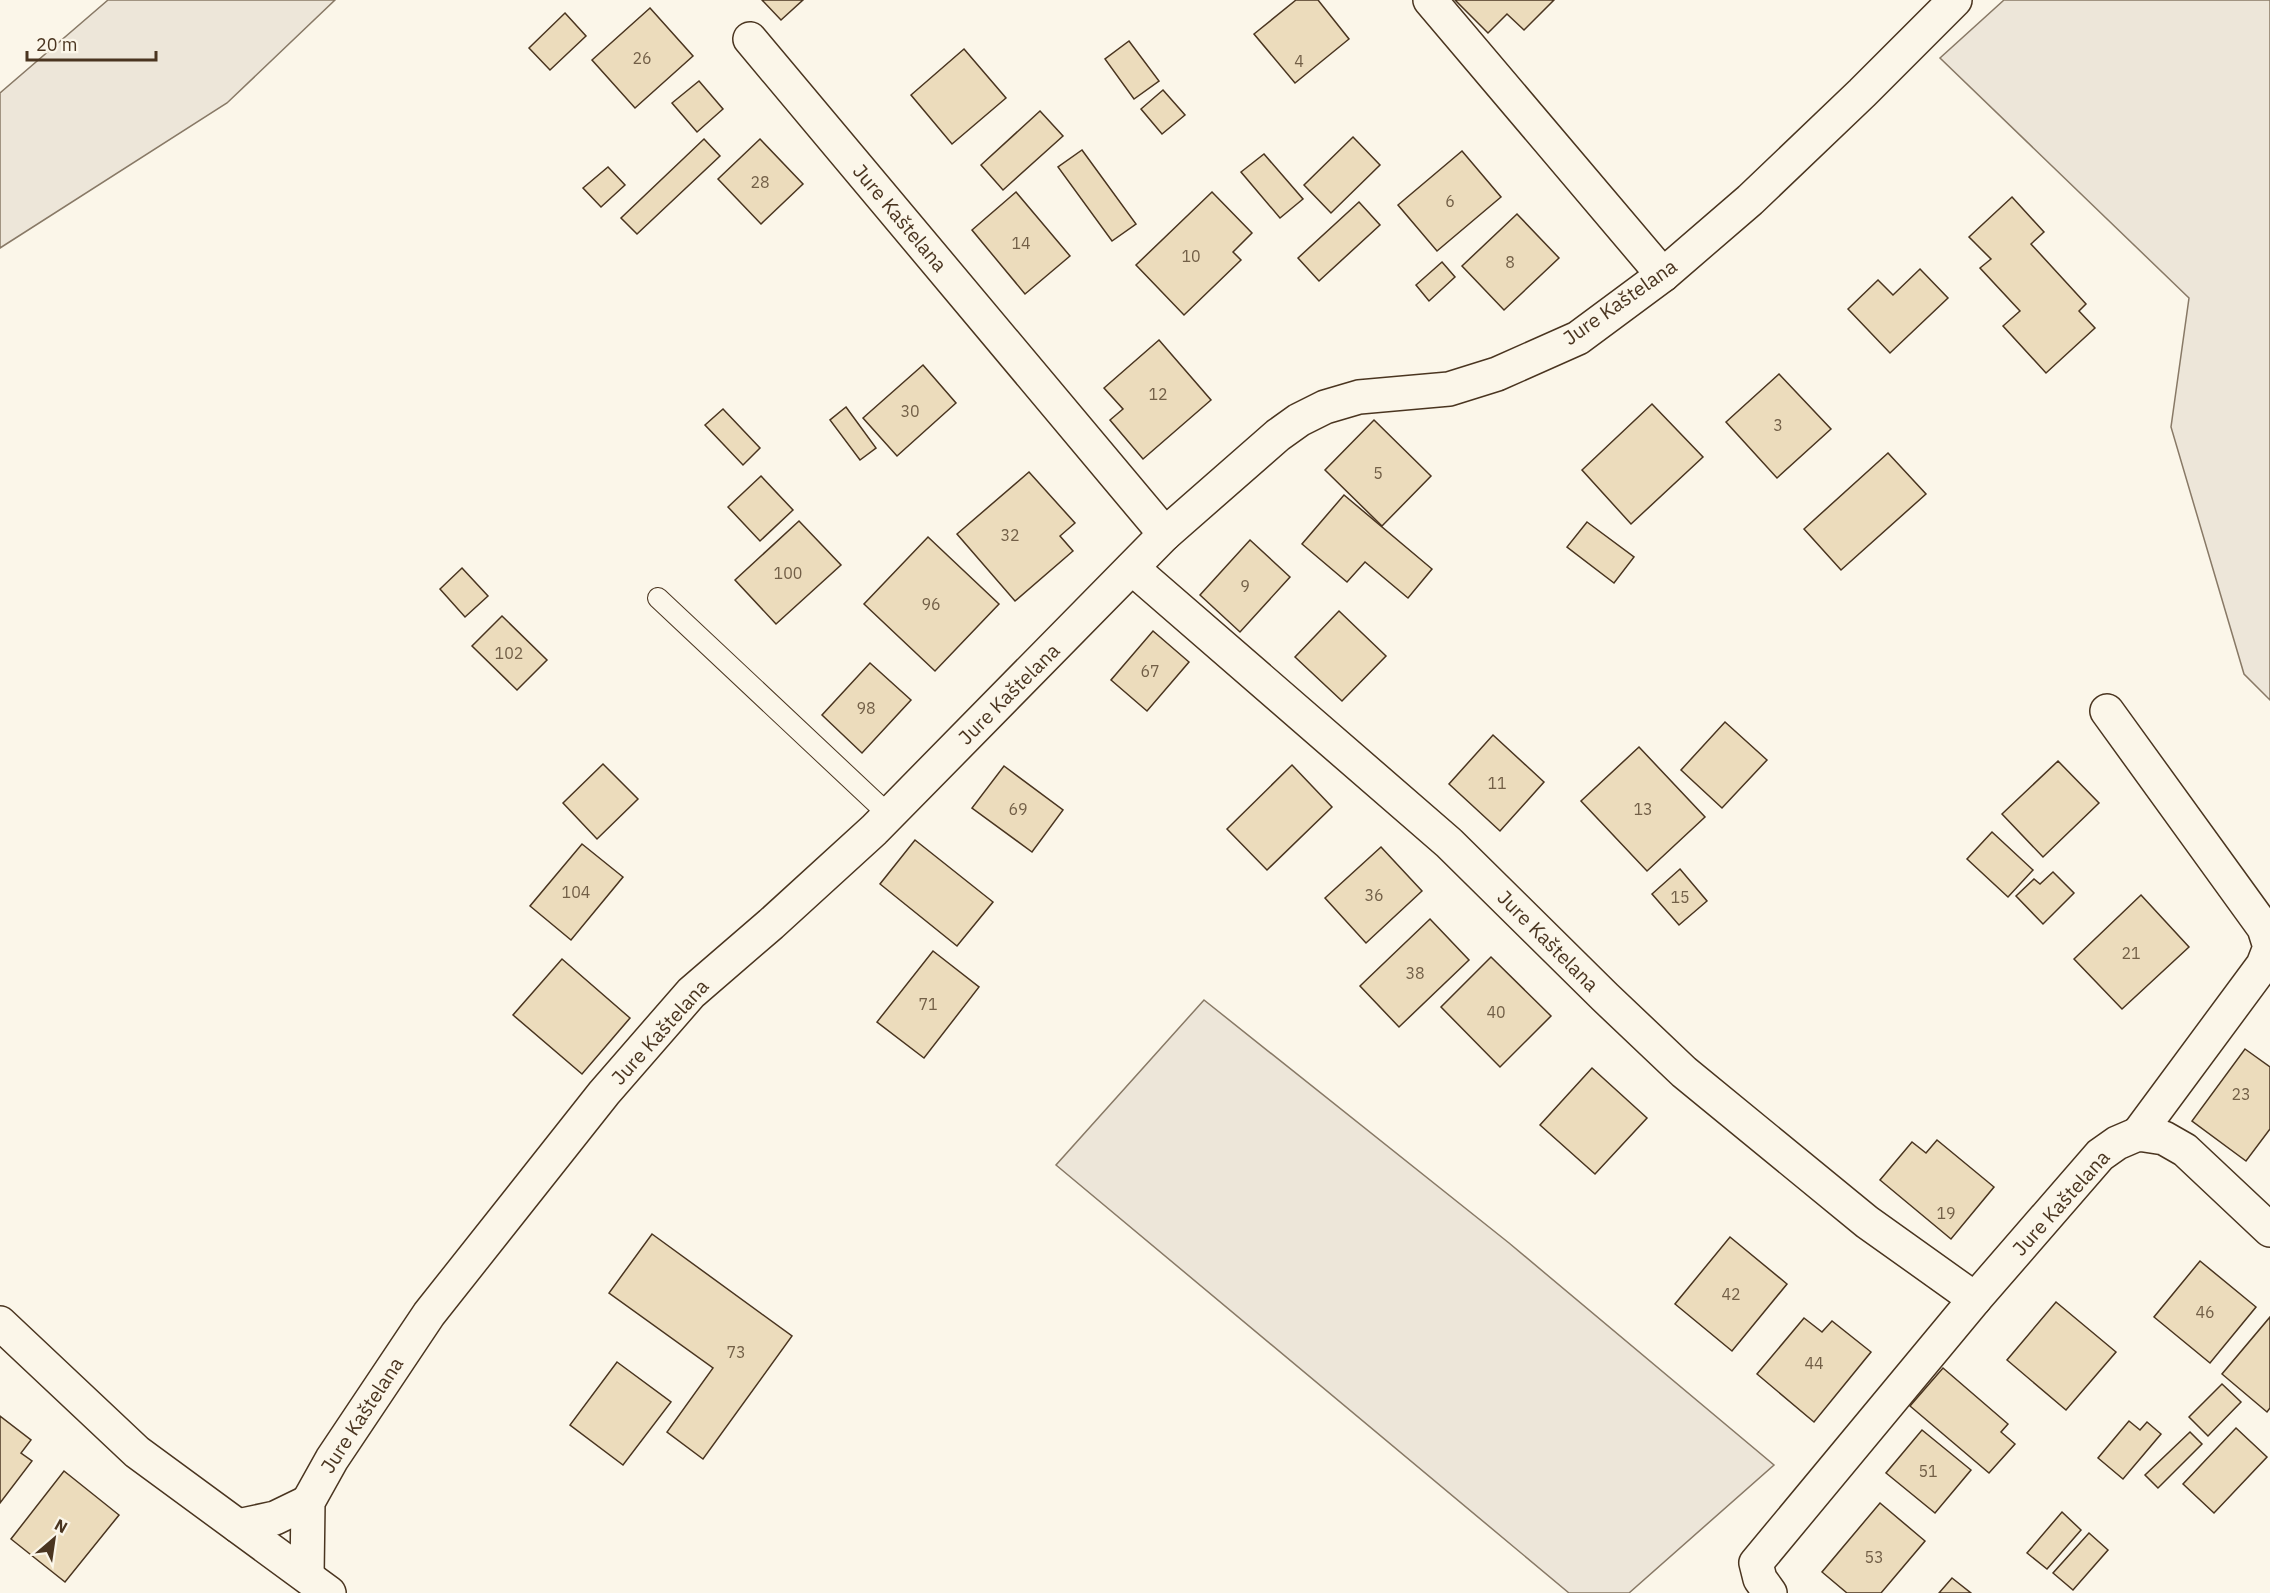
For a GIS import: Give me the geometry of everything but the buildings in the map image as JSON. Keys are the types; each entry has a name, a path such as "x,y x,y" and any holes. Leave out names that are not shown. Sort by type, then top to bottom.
{"street":[{"path":"1430,0 1663,275"},
{"name":"Jure Kaštelana","path":"318,1584 309,1502 332,1459 429,1314 604,1093 691,993 771,924 889,815 1166,534 1278,435 1325,407 1359,397 1449,389 1497,374 1578,338 1663,275 1750,200 1955,0"},
{"name":"Jure Kaštelana","path":"750,39 1166,534"},
{"name":"Jure Kaštelana","path":"1132,568 1449,843 1684,1072 1867,1221 1975,1299"},
{"path":"2107,711 2264,928 2270,947 2263,966 2138,1134 2164,1138 2185,1150 2270,1230"},
{"name":"Jure Kaštelana","path":"1770,1593 1760,1579 1756,1563 1975,1299 2100,1155 2117,1143 2138,1134"},
{"name":"Jure Kaštelana","path":"0,1323 137,1452 318,1584"},
{"path":"238,1526 275,1518 309,1502"}],"lane":[{"path":"658,598 889,815"}],"shaded area":[{"path":"108,0 335,0 227,103 0,248 0,93"},
{"path":"2004,0 2270,0 2270,700 2244,674 2171,427 2189,298 1940,58"},
{"path":"1204,1000 1509,1243 1774,1465 1629,1593 1569,1593 1056,1165"}]}
